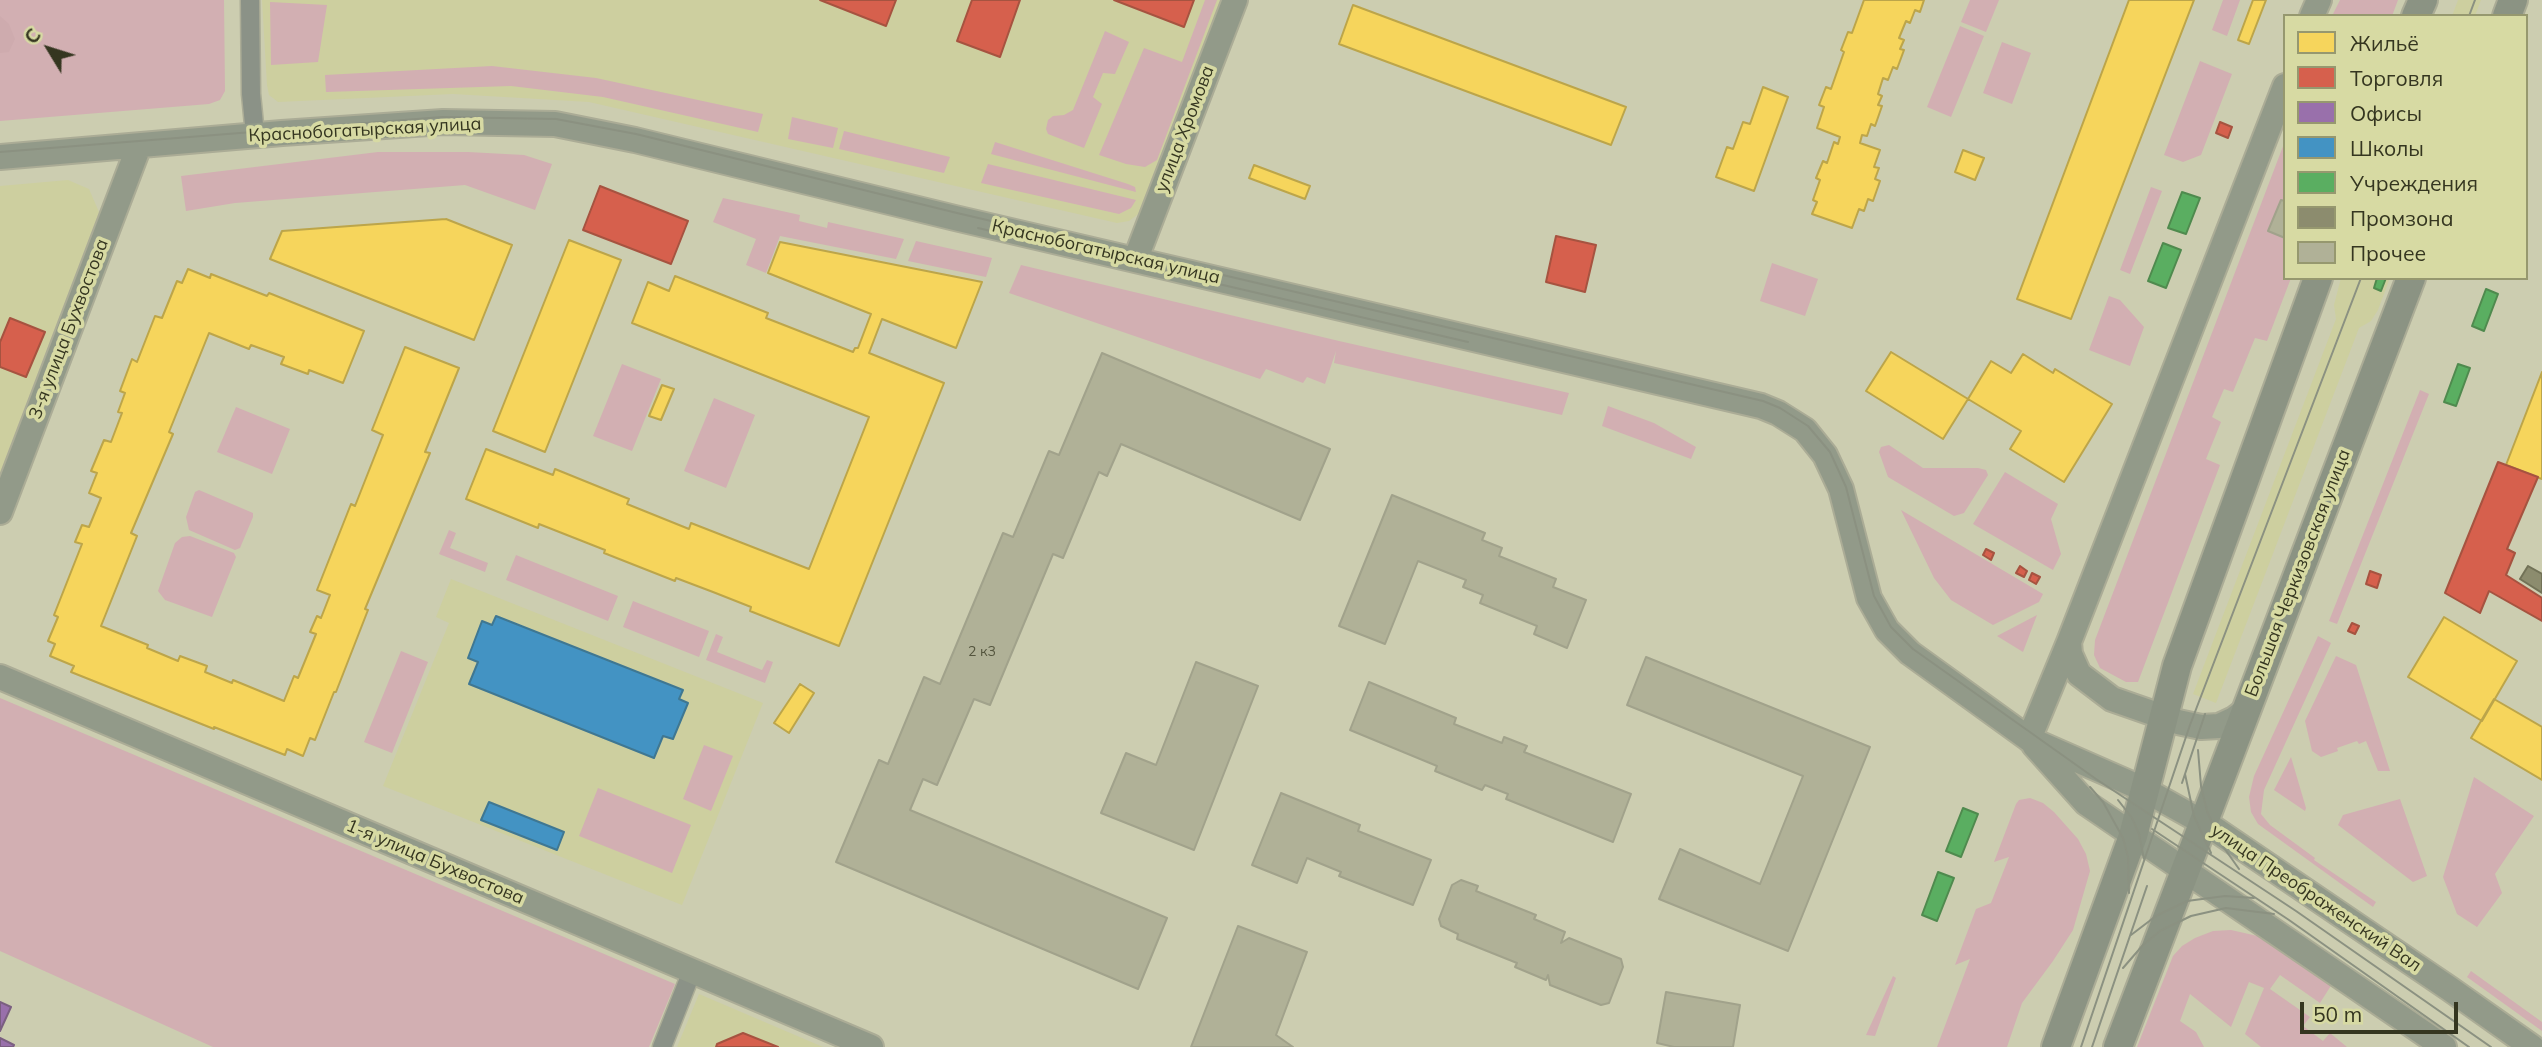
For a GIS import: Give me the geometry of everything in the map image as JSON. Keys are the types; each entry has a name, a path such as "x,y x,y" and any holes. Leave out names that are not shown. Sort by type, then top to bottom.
{"main road":[{"name":"улица Хромова","path":"1136,258 1235,0"},
{"path":"2029,739 2283,91"},
{"name":"Краснобогатырская улица","path":"0,157 443,122 555,124 635,140 955,218 1740,399 1778,413 1805,430 1815,441 1834,471 1848,511 1869,598 1887,630 1925,666 2029,739 2143,789 2203,822"},
{"name":"3-я улица Бухвостова","path":"0,512 139,146"},
{"path":"2056,1047 2133,836 2177,666 2317,280"},
{"name":"Большая Черкизовская улица","path":"2118,1047 2410,280"},
{"path":"2069,642 2073,664 2089,683 2112,699 2190,725 2219,726 2246,710"},
{"name":"1-я улица Бухвостова","path":"0,677 870,1047"},
{"name":"Краснобогатырская улица","path":"2029,739 2086,803 2185,868"},
{"name":"улица Преображенский Вал","path":"2203,822 2416,965 2532,1047"},
{"path":"2185,868 2444,1047"}],"street":[{"path":"250,0 251,94 255,135"},
{"path":"662,1047 692,971"}],"shaded area":[{"path":"0,0 224,0 225,91 220,100 209,104 0,121"},
{"path":"262,0 1223,0 1145,209 1129,221 1117,223 589,102 453,94 278,102 269,95 267,85"},
{"path":"1205,0 1217,0 1157,160 1145,167 1099,155 1144,48 1182,62"},
{"path":"1970,0 1999,0 1986,32 1961,22"},
{"path":"2223,0 2240,0 2227,36 2212,30"},
{"path":"2340,0 2398,0 2393,14 2333,14"},
{"path":"2458,0 2481,0 2476,14 2453,14"},
{"path":"270,2 327,5 318,62 271,65"},
{"path":"0,16 9,24 15,39 9,52 0,53"},
{"path":"1960,26 1984,36 1951,117 1927,107"},
{"path":"1105,31 1129,42 1115,74 1103,73 1093,97 1102,104 1084,148 1048,134 1046,129 1048,120 1053,116 1064,115 1073,110"},
{"path":"2002,42 2031,53 2012,104 1983,93"},
{"path":"2200,61 2232,74 2201,155 2183,162 2164,155"},
{"path":"492,66 596,78 763,114 758,132 603,97 511,86 326,92 325,75"},
{"path":"792,117 838,128 833,148 788,139"},
{"path":"844,131 950,157 944,173 839,149"},
{"path":"995,142 1128,184 1135,187 1136,192 991,154"},
{"path":"2283,146 2283,280 2290,280 2267,341 2255,338 2233,392 2224,389 2212,417 2221,422 2206,459 2220,465 2138,682 2126,682 2100,668 2094,655 2095,640"},
{"path":"378,152 524,155 552,164 535,210 465,185 235,203 186,211 181,176"},
{"path":"988,164 1136,200 1131,208 1119,214 981,183"},
{"path":"68,180 89,189 99,212 96,232 0,482 0,186"},
{"path":"2151,187 2162,191 2130,274 2120,270"},
{"path":"723,198 800,215 799,221 827,228 828,222 904,239 896,259 780,236 766,273 746,265 756,239 713,222"},
{"path":"916,241 992,258 986,277 908,261"},
{"path":"1772,263 1818,279 1805,316 1760,301"},
{"path":"1021,265 1569,393 1562,415 1334,363 1336,351 1325,384 1307,377 1303,383 1266,369 1260,379 1009,293"},
{"path":"2340,280 2389,280 2378,310 2371,321 2359,328 2216,703 2193,694 2336,319 2334,305"},
{"path":"2109,296 2120,300 2144,327 2130,366 2089,350"},
{"path":"622,364 661,379 632,451 593,436"},
{"path":"2420,390 2429,394 2337,624 2329,621"},
{"path":"714,398 755,415 726,488 684,471"},
{"path":"1608,406 1654,423 1696,447 1691,459 1602,426"},
{"path":"236,407 290,429 272,474 217,452"},
{"path":"1889,445 1923,468 1978,468 1986,470 1988,475 1964,513 1954,516 1888,477 1879,452 1881,447"},
{"path":"2005,472 2058,504 2051,519 2061,554 2053,570 1973,524"},
{"path":"199,490 253,513 240,548 235,550 189,530 186,517 195,492"},
{"path":"1901,510 2043,594 2039,602 1993,625 1951,600 1934,578"},
{"path":"449,530 456,533 450,548 488,563 485,572 439,554"},
{"path":"190,536 234,553 236,557 212,617 165,600 158,591 175,543 182,537"},
{"path":"516,555 618,596 608,621 506,580"},
{"path":"451,579 763,703 682,905 383,786 449,623 436,617"},
{"path":"633,601 709,631 699,657 623,627"},
{"path":"2037,615 2023,652 1997,636"},
{"path":"716,634 723,637 717,652 762,670 767,660 773,662 765,683 706,660"},
{"path":"2318,636 2331,643 2264,790 2261,814 2270,825 2315,858 2314,860 2376,902 2373,907 2258,824 2251,812 2249,797 2254,776"},
{"path":"401,651 428,662 392,753 364,742"},
{"path":"2336,656 2356,665 2390,771 2378,771 2366,741 2359,744 2357,741 2337,748 2338,751 2321,757 2312,751 2305,721"},
{"path":"0,698 675,984 649,1047 213,1047 0,951"},
{"path":"704,745 733,756 711,811 683,799"},
{"path":"2291,757 2306,808 2305,811 2274,790"},
{"path":"2474,777 2534,816 2495,874 2502,893 2477,927 2457,914 2443,877"},
{"path":"598,788 691,825 672,873 579,836"},
{"path":"2030,798 2043,803 2054,812 2078,839 2086,854 2090,871 2073,930 2022,1003 2007,1047 1937,1047 1970,959 1955,965 1976,909 1991,903 2009,857 1994,862 2016,804 2019,800"},
{"path":"2400,799 2427,876 2413,882 2338,825 2343,815"},
{"path":"2231,930 2262,937 2332,984 2320,1003 2280,975 2270,989 2310,1017 2303,1026 2323,1041 2330,1033 2347,1047 2261,1047 2245,1034 2264,988 2249,982 2231,1027 2190,994 2180,1021 2196,1032 2204,1047 2137,1047 2173,956 2195,938 2213,931"},
{"path":"2471,971 2542,1022 2542,1031 2467,977"},
{"path":"1893,976 1896,978 1875,1036 1866,1035"},
{"path":"699,994 823,1047 677,1047"}],"building: Жильё":[{"path":"1864,0 1924,0 1920,12 1915,10 1910,23 1906,21 1899,38 1904,40 1900,49 1904,50 1897,69 1893,67 1888,80 1883,78 1878,94 1882,96 1878,105 1882,106 1875,126 1871,124 1867,136 1862,135 1860,143 1880,150 1874,167 1879,168 1875,179 1880,181 1873,201 1868,199 1864,211 1859,209 1852,228 1812,214 1817,202 1813,200 1820,180 1816,178 1823,161 1827,163 1834,142 1838,144 1840,137 1817,128 1824,107 1819,105 1826,87 1831,89 1844,52 1841,50 1848,32 1852,33"},
{"path":"2129,0 2194,0 2071,319 2017,299"},
{"path":"2253,0 2266,0 2249,44 2238,40"},
{"path":"1353,5 1626,107 1611,145 1339,44"},
{"path":"1763,87 1788,97 1754,191 1716,177 1727,147 1733,149 1743,122 1750,124"},
{"path":"1963,150 1984,158 1975,180 1955,172"},
{"path":"1254,165 1310,186 1305,199 1249,178"},
{"path":"446,219 512,245 474,340 270,259 282,231"},
{"path":"569,240 621,260 545,452 493,431"},
{"path":"780,242 982,282 956,348 882,319 869,353 944,383 839,646 750,611 751,607 713,592 676,578 675,581 539,524 538,528 466,499 486,449 553,475 555,469 629,499 627,504 689,529 691,523 809,569 869,417 632,323 648,282 669,291 675,276 768,313 766,318 853,352 858,348 871,314 768,273"},
{"path":"188,269 210,278 211,274 267,296 269,293 364,331 343,383 309,370 308,374 281,364 284,357 251,345 249,349 209,333 169,432 173,434 131,533 137,536 101,626 148,645 147,648 178,661 180,656 207,666 205,672 232,683 233,680 284,701 294,676 298,678 316,634 310,632 317,616 321,618 330,595 317,590 351,504 355,506 383,435 372,430 405,347 459,368 425,452 430,453 365,609 368,610 336,692 315,740 310,738 303,756 287,749 285,755 214,729 71,672 74,666 50,656 55,644 48,641 58,617 54,615 82,544 75,542 82,525 89,527 101,498 89,493 97,473 91,471 104,440 111,442 122,413 118,412 125,393 120,391 132,359 137,362 155,316 162,318 177,281 182,283"},
{"path":"1891,352 1968,399 1943,439 1866,391"},
{"path":"2023,354 2053,373 2055,369 2112,404 2064,482 2010,449 2021,431 1968,399 1991,361 2011,373"},
{"path":"2542,372 2542,479 2506,465"},
{"path":"662,385 674,389 661,420 649,416"},
{"path":"2444,617 2517,661 2482,721 2408,677"},
{"path":"800,684 814,693 789,733 774,723"},
{"path":"2494,699 2542,727 2542,780 2471,738"}],"building: Торговля":[{"path":"820,0 896,0 886,26"},
{"path":"972,0 1020,0 1000,57 957,41"},
{"path":"1114,0 1194,0 1184,27"},
{"path":"2220,122 2232,127 2228,138 2216,133"},
{"path":"600,186 688,221 671,264 583,230"},
{"path":"1556,236 1596,245 1585,292 1546,282"},
{"path":"10,318 45,332 26,377 0,367 0,342"},
{"path":"2498,462 2538,477 2507,549 2515,553 2506,575 2542,598 2542,621 2489,591 2480,613 2445,593"},
{"path":"1986,549 1994,553 1991,560 1983,555"},
{"path":"2020,566 2027,571 2024,577 2016,573"},
{"path":"2370,571 2381,575 2377,588 2366,584"},
{"path":"2032,573 2040,577 2036,584 2029,580"},
{"path":"2352,623 2359,626 2355,634 2348,631"},
{"path":"743,1033 778,1047 716,1047 717,1044"}],"building: Офисы":[{"path":"0,1002 11,1007 0,1031"},
{"path":"0,1038 14,1045 13,1047 0,1047"}],"building: Школы":[{"path":"496,616 683,690 679,699 688,703 673,739 663,736 654,758 469,684 478,662 468,658 482,621 492,625"},
{"path":"489,802 564,832 557,850 481,820"}],"building: Учреждения":[{"path":"2182,192 2200,198 2186,234 2168,228"},
{"path":"2163,243 2181,250 2166,288 2148,281"},
{"path":"2376,280 2385,280 2381,291 2374,288"},
{"path":"2486,289 2498,294 2484,331 2472,326"},
{"path":"2458,364 2470,368 2456,406 2444,402"},
{"path":"1963,808 1978,814 1961,857 1946,851"},
{"path":"1938,872 1954,878 1937,921 1922,915"}],"building: Промзона":[{"path":"2528,566 2542,574 2542,593 2520,579"}],"building: Прочее":[{"path":"2281,200 2283,200 2283,237 2268,231"},
{"path":"1102,353 1330,449 1300,520 1121,444 1107,476 1099,472 1063,558 1053,554 990,705 974,699 937,785 923,779 910,810 1167,918 1138,989 836,862 879,760 888,764 924,677 940,684 1003,533 1013,537 1049,451 1059,455"},
{"path":"1392,495 1485,533 1482,540 1502,548 1499,556 1556,579 1553,587 1586,600 1567,648 1534,634 1537,626 1480,603 1483,595 1463,587 1466,580 1418,561 1385,644 1339,626"},
{"path":"1646,657 1870,747 1788,951 1659,899 1680,849 1760,884 1803,776 1627,705"},
{"path":"1196,662 1258,686 1194,850 1101,813 1126,753 1156,765"},
{"path":"1369,682 1456,718 1454,724 1502,743 1504,737 1527,746 1524,752 1631,794 1613,842 1506,799 1508,794 1485,785 1482,790 1435,771 1437,766 1350,730"},
{"path":"1281,793 1360,825 1358,831 1431,860 1413,905 1339,876 1341,872 1307,858 1297,883 1252,865"},
{"path":"1461,880 1478,886 1476,891 1536,915 1534,919 1565,932 1561,943 1569,938 1621,959 1623,967 1609,1003 1601,1005 1550,985 1548,975 1546,980 1515,967 1517,963 1457,939 1458,934 1441,926 1439,919 1452,885"},
{"path":"1238,926 1307,952 1276,1035 1293,1047 1191,1047"},
{"path":"1666,992 1740,1005 1733,1047 1674,1047 1657,1043"}],"tram line":[{"path":"2470,14 2475,0"},
{"path":"0,152 442,117 556,119 636,134 957,213 1763,401 1780,408 1808,426 1830,452 1846,487 1874,596 1891,627 1913,649 2096,779 2296,911 2491,1047"},
{"path":"978,228 1468,342"},
{"path":"2081,1047 2190,725 2360,280"},
{"path":"2182,783 2205,714"},
{"path":"2198,750 2201,786 2207,811 2222,845 2239,869"},
{"path":"2185,774 2194,816 2211,853"},
{"path":"2090,787 2103,802 2123,838 2128,857 2129,893"},
{"path":"2118,800 2132,818 2139,834 2144,859"},
{"path":"2152,829 2289,920 2469,1047"},
{"path":"2092,1047 2147,886"},
{"path":"2131,935 2156,916 2187,901 2225,896 2254,898"},
{"path":"2123,968 2143,945 2160,931 2191,916 2226,908 2274,914"}]}
